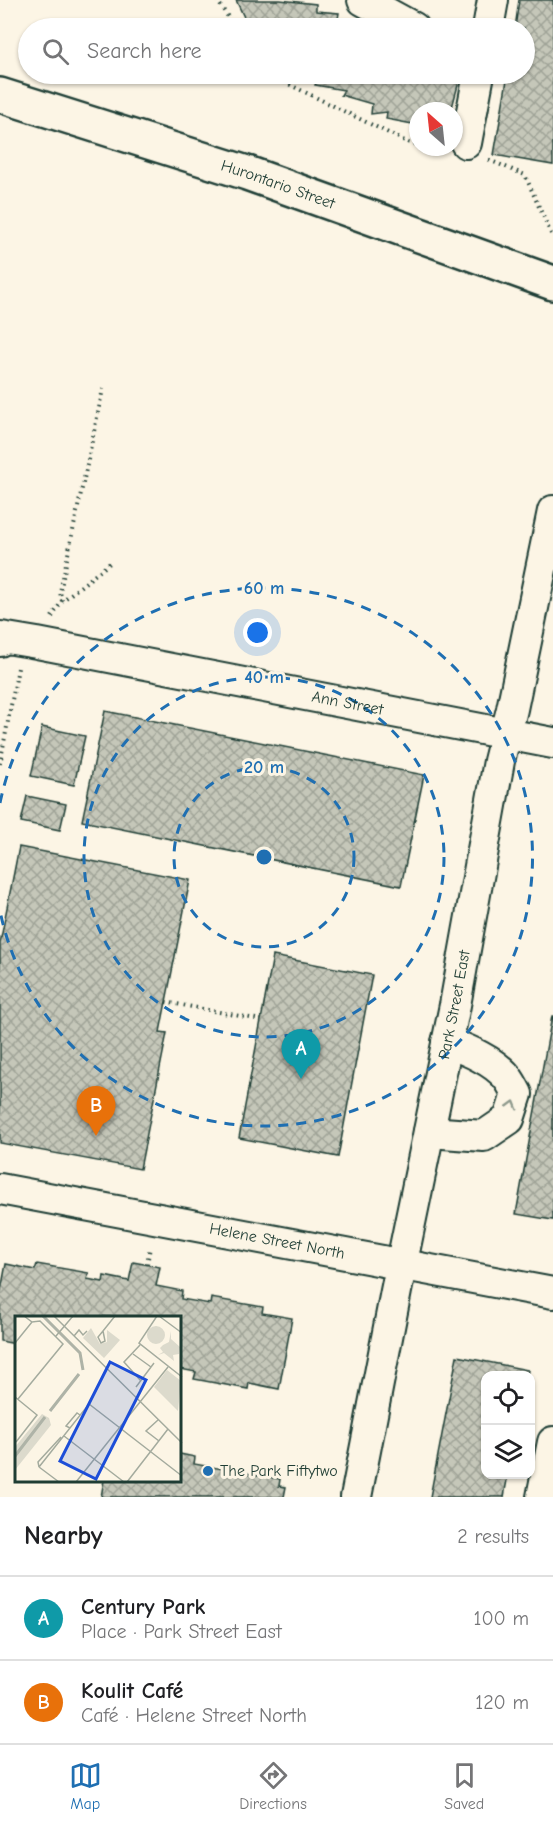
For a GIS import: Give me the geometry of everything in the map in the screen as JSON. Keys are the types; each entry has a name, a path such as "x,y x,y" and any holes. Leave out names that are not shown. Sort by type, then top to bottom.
{"main road":[{"name":"Hurontario Street","path":"0,95 247,173 553,284"}],"street":[{"path":"363,0 396,18"},
{"path":"490,18 494,0"},
{"path":"465,151 477,84"},
{"name":"Park Street East","path":"356,1497 447,1042 499,761 553,510"},
{"name":"Ann Street","path":"0,639 33,642 553,743"},
{"path":"429,1132 484,1136 509,1119 517,1094 509,1079 500,1069 465,1049 447,1042"},
{"name":"Helene Street North","path":"0,1189 553,1293"},
{"path":"542,1497 553,1442"}],"path":[{"path":"217,0 229,18"},
{"path":"288,84 409,143"},
{"path":"465,151 525,175 551,234"},
{"path":"62,601 60,592 103,389"},
{"path":"0,764 19,665 62,601 110,563"},
{"path":"166,1002 261,1020"},
{"path":"147,1264 150,1243"}],"building":[{"path":"236,0 280,0 316,4 316,11 339,13 338,18 244,18"},
{"path":"519,0 553,0 553,165 494,155 506,84 535,84 535,18 516,18"},
{"path":"458,84 453,102 409,102 409,123 386,119 387,112 371,114 372,104 341,95 344,90 315,85"},
{"path":"105,711 424,775 401,886 82,821"},
{"path":"42,727 85,736 74,785 31,776"},
{"path":"27,796 66,804 60,830 21,822"},
{"path":"19,847 190,880 160,1032 167,1033 140,1169 0,1143 0,943"},
{"path":"273,956 372,975 338,1157 239,1138"},
{"path":"553,1016 553,1220 516,1214"},
{"path":"133,1262 160,1267 156,1286 182,1291 181,1299 210,1304 211,1298 263,1307 262,1313 292,1318 279,1389 249,1383 248,1389 194,1379 196,1372 182,1369 182,1316 15,1316 15,1344 0,1341 0,1295 6,1264 35,1270 37,1264 89,1273 87,1279 103,1282 104,1276 129,1281"},
{"path":"457,1356 528,1370 481,1371 481,1479 507,1479 504,1497 430,1497"},
{"name":"The Park Fiftytwo","path":"182,1454 195,1457 194,1464 280,1479 279,1486 286,1487 284,1497 101,1497 104,1482 182,1482"}],"place":[{"name":"Century Park","path":"301,1079"},
{"name":"Koulit Café","path":"96,1136"},
{"name":"The Park Fiftytwo","path":"208,1471"}]}
